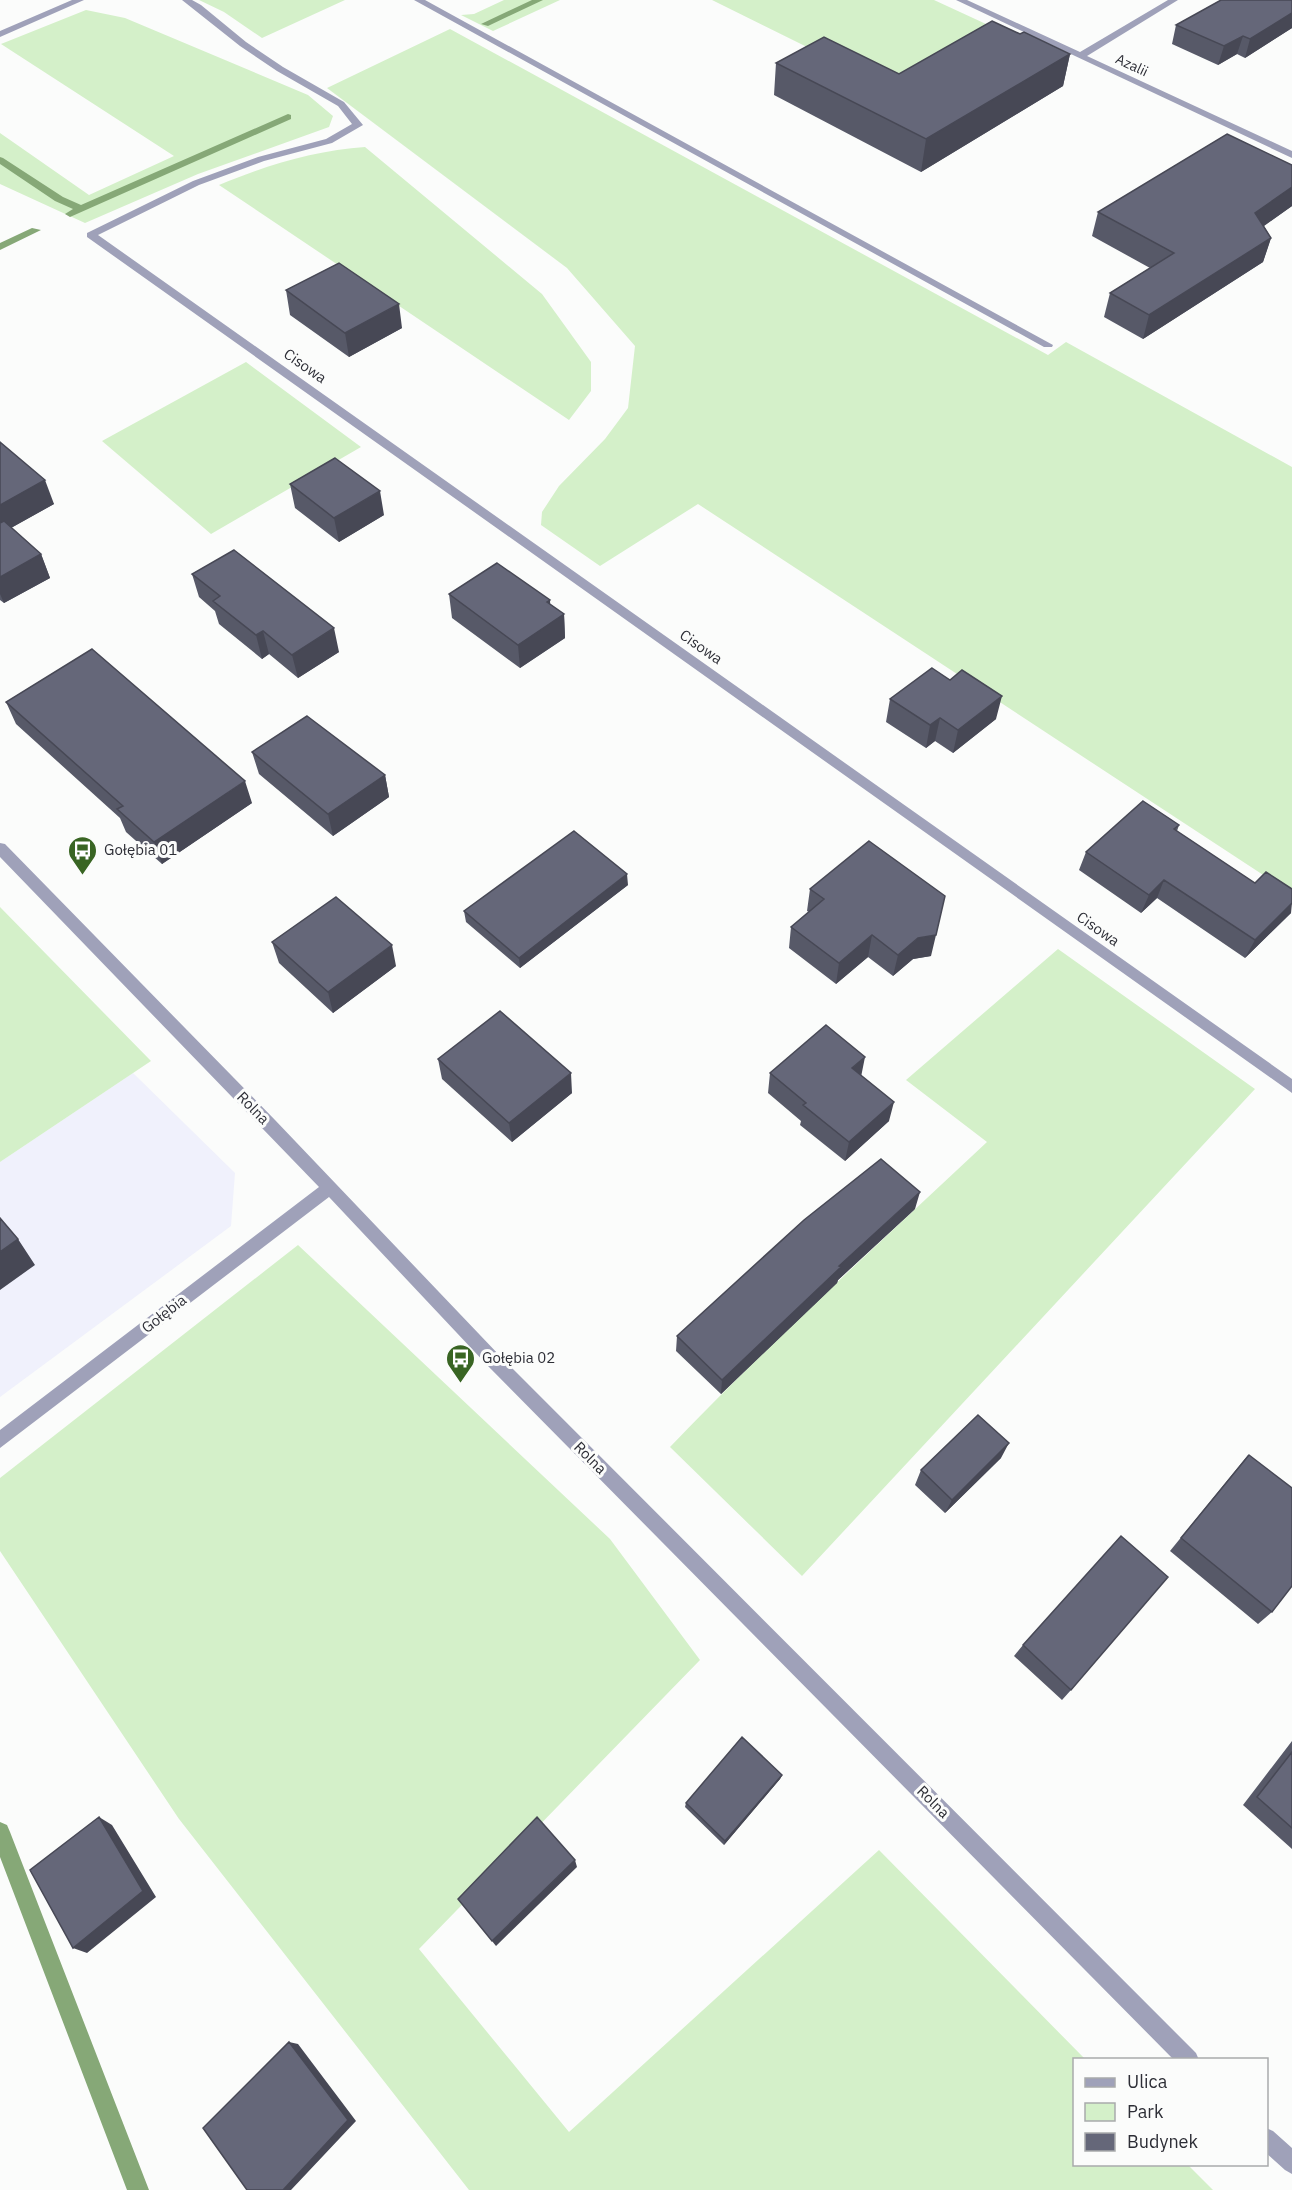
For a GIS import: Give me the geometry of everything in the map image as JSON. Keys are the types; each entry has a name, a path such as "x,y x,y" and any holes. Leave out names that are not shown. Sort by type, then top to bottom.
{"street":[{"path":"0,34 80,0"},
{"name":"Cisowa","path":"186,0 262,57 341,104 358,125 329,141 261,159 196,183 91,236 1292,1087"},
{"path":"418,0 1048,345"},
{"name":"Azalii","path":"960,0 1292,155"},
{"path":"1080,56 1174,0"},
{"name":"Rolna","path":"0,848 494,1361 1187,2058"},
{"name":"Gołębia","path":"0,1440 329,1188"},
{"path":"1268,2140 1292,2163"}],"shaded area":[{"path":"133,1073 235,1173 231,1226 0,1397 0,1162"}],"green space":[{"path":"199,0 345,0 262,38 224,12"},
{"path":"504,0 560,0 493,31 461,15 474,14"},
{"path":"712,0 934,0 999,30 894,90"},
{"path":"86,10 125,18 308,95 333,116 329,127 198,174 85,223 0,184 0,133 89,195 174,156 1,44"},
{"path":"450,29 1048,355 1066,342 1292,467 1292,894 698,504 600,566 541,525 542,512 559,486 605,439 628,408 635,346 567,268 327,88"},
{"path":"365,147 542,294 591,362 591,391 569,420 219,185 290,160"},
{"path":"246,362 361,447 211,534 102,441"},
{"path":"0,907 151,1061 0,1162"},
{"path":"1058,949 1255,1089 802,1576 670,1447 787,1330 987,1142 906,1080"},
{"path":"298,1245 610,1539 700,1660 419,1949 569,2132 879,1850 1084,2058 1073,2058 1073,2166 1189,2166 1213,2190 469,2190 179,1819 0,1551 0,1478"}],"building":[{"path":"1221,0 1292,0 1292,13 1250,39 1243,36 1224,46 1176,25"},
{"path":"992,21 1020,34 1024,32 1070,54 926,139 776,63 824,37 899,74"},
{"path":"1227,134 1292,165 1292,187 1255,213 1271,238 1149,315 1110,293 1174,253 1098,212"},
{"path":"339,263 399,304 345,333 286,290"},
{"path":"0,442 45,480 0,505"},
{"path":"335,458 380,491 334,518 290,484"},
{"path":"4,521 41,554 0,577 0,523"},
{"path":"234,550 334,628 292,655 263,631 256,635 213,601 220,596 192,574"},
{"path":"497,563 550,600 547,602 564,614 518,645 449,594"},
{"path":"92,649 245,781 154,842 117,809 123,806 6,702"},
{"path":"932,668 950,680 962,670 1002,696 958,730 940,718 930,725 890,699"},
{"path":"307,716 385,775 328,814 252,752"},
{"path":"1143,801 1179,825 1174,829 1255,883 1266,872 1292,889 1292,903 1255,940 1164,880 1149,895 1086,852"},
{"path":"574,831 627,874 519,958 464,911"},
{"path":"869,841 945,896 936,935 918,938 898,955 872,935 839,963 791,927 824,899 810,889"},
{"path":"336,897 392,945 328,992 272,942"},
{"path":"500,1011 571,1073 509,1123 438,1059"},
{"path":"826,1025 865,1057 852,1068 894,1102 849,1142 803,1105 806,1103 770,1073"},
{"path":"881,1159 920,1192 839,1266 841,1267 722,1380 677,1336 804,1220"},
{"path":"0,1218 18,1239 0,1252"},
{"path":"978,1415 1009,1443 952,1500 921,1470"},
{"path":"1249,1455 1292,1488 1292,1586 1272,1612 1181,1538"},
{"path":"1121,1536 1168,1577 1071,1690 1023,1645"},
{"path":"742,1737 782,1775 725,1841 686,1803"},
{"path":"1292,1752 1292,1828 1257,1797"},
{"path":"99,1817 143,1891 73,1948 30,1870"},
{"path":"537,1817 575,1860 492,1941 458,1899"},
{"path":"289,2042 348,2120 283,2190 247,2190 203,2128"}],"waterway":[{"path":"485,24 539,0"},
{"path":"70,214 288,117"},
{"path":"0,160 59,199 81,209"},
{"path":"0,247 36,230"},
{"path":"0,1832 138,2190"}],"place":[{"name":"Gołębia 01","path":"83,876"},
{"name":"Gołębia 02","path":"461,1384"}]}
